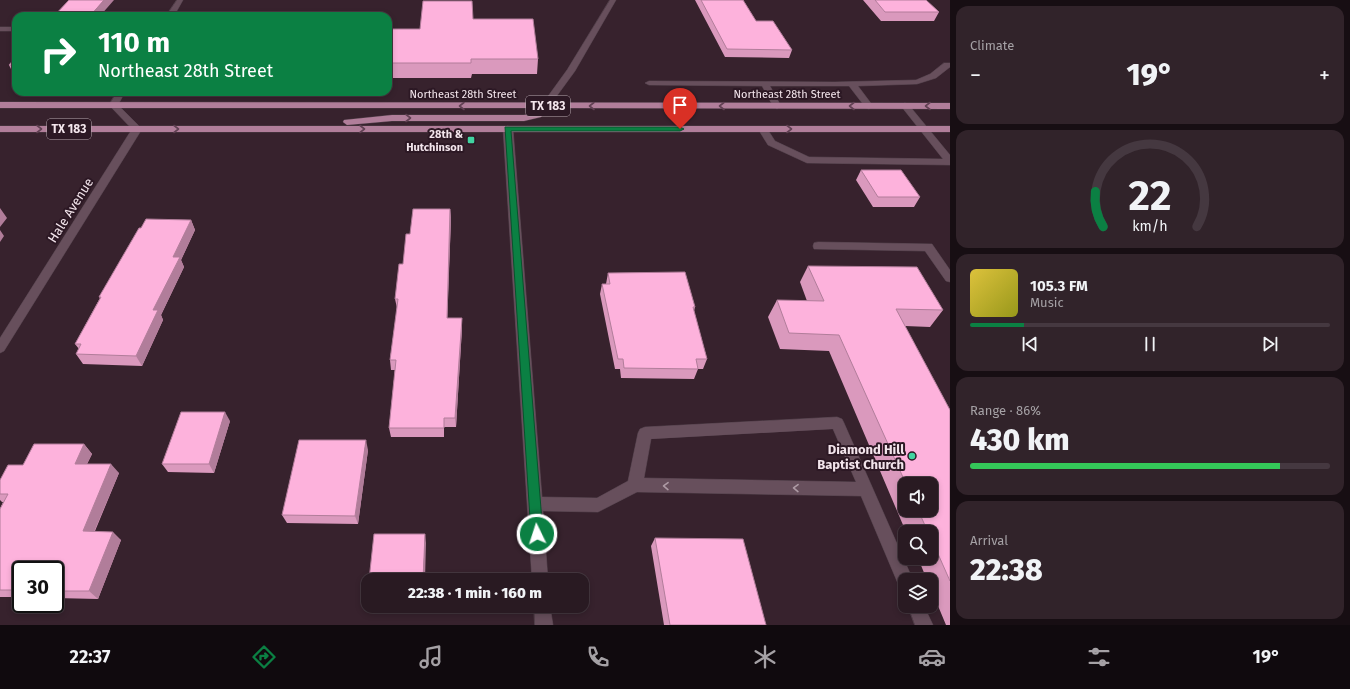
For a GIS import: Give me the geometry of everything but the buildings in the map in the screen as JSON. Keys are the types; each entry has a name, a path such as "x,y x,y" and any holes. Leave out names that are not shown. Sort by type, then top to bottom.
{"main road":[{"name":"Northeast 28th Street","path":"0,105 950,106"},
{"path":"272,129 392,118 524,118 538,115 545,106"},
{"name":"TX 183","path":"0,129 950,129"}],"street":[{"path":"172,12 180,0"},
{"path":"545,106 571,71 613,0"},
{"path":"0,29 12,29"},
{"path":"649,83 852,84 917,82 933,76 947,65 950,65"},
{"path":"764,83 777,106"},
{"path":"852,84 869,106"},
{"path":"119,96 113,106 137,129"},
{"path":"906,106 950,162"},
{"name":"Hale Avenue","path":"0,348 137,129"},
{"path":"508,129 540,573"},
{"path":"763,129 771,143 807,160 950,162"},
{"path":"818,246 928,247 950,278"},
{"path":"635,485 646,433 837,423 902,573"},
{"path":"535,504 598,505 635,485 866,489"},
{"path":"543,613 544,625"},
{"path":"919,613 924,625"}],"place":[{"name":"28th & Hutchinson","path":"471,140"},
{"name":"Diamond Hill Baptist Church","path":"912,456"}],"route":[{"path":"537,534 508,129 680,129"}]}
